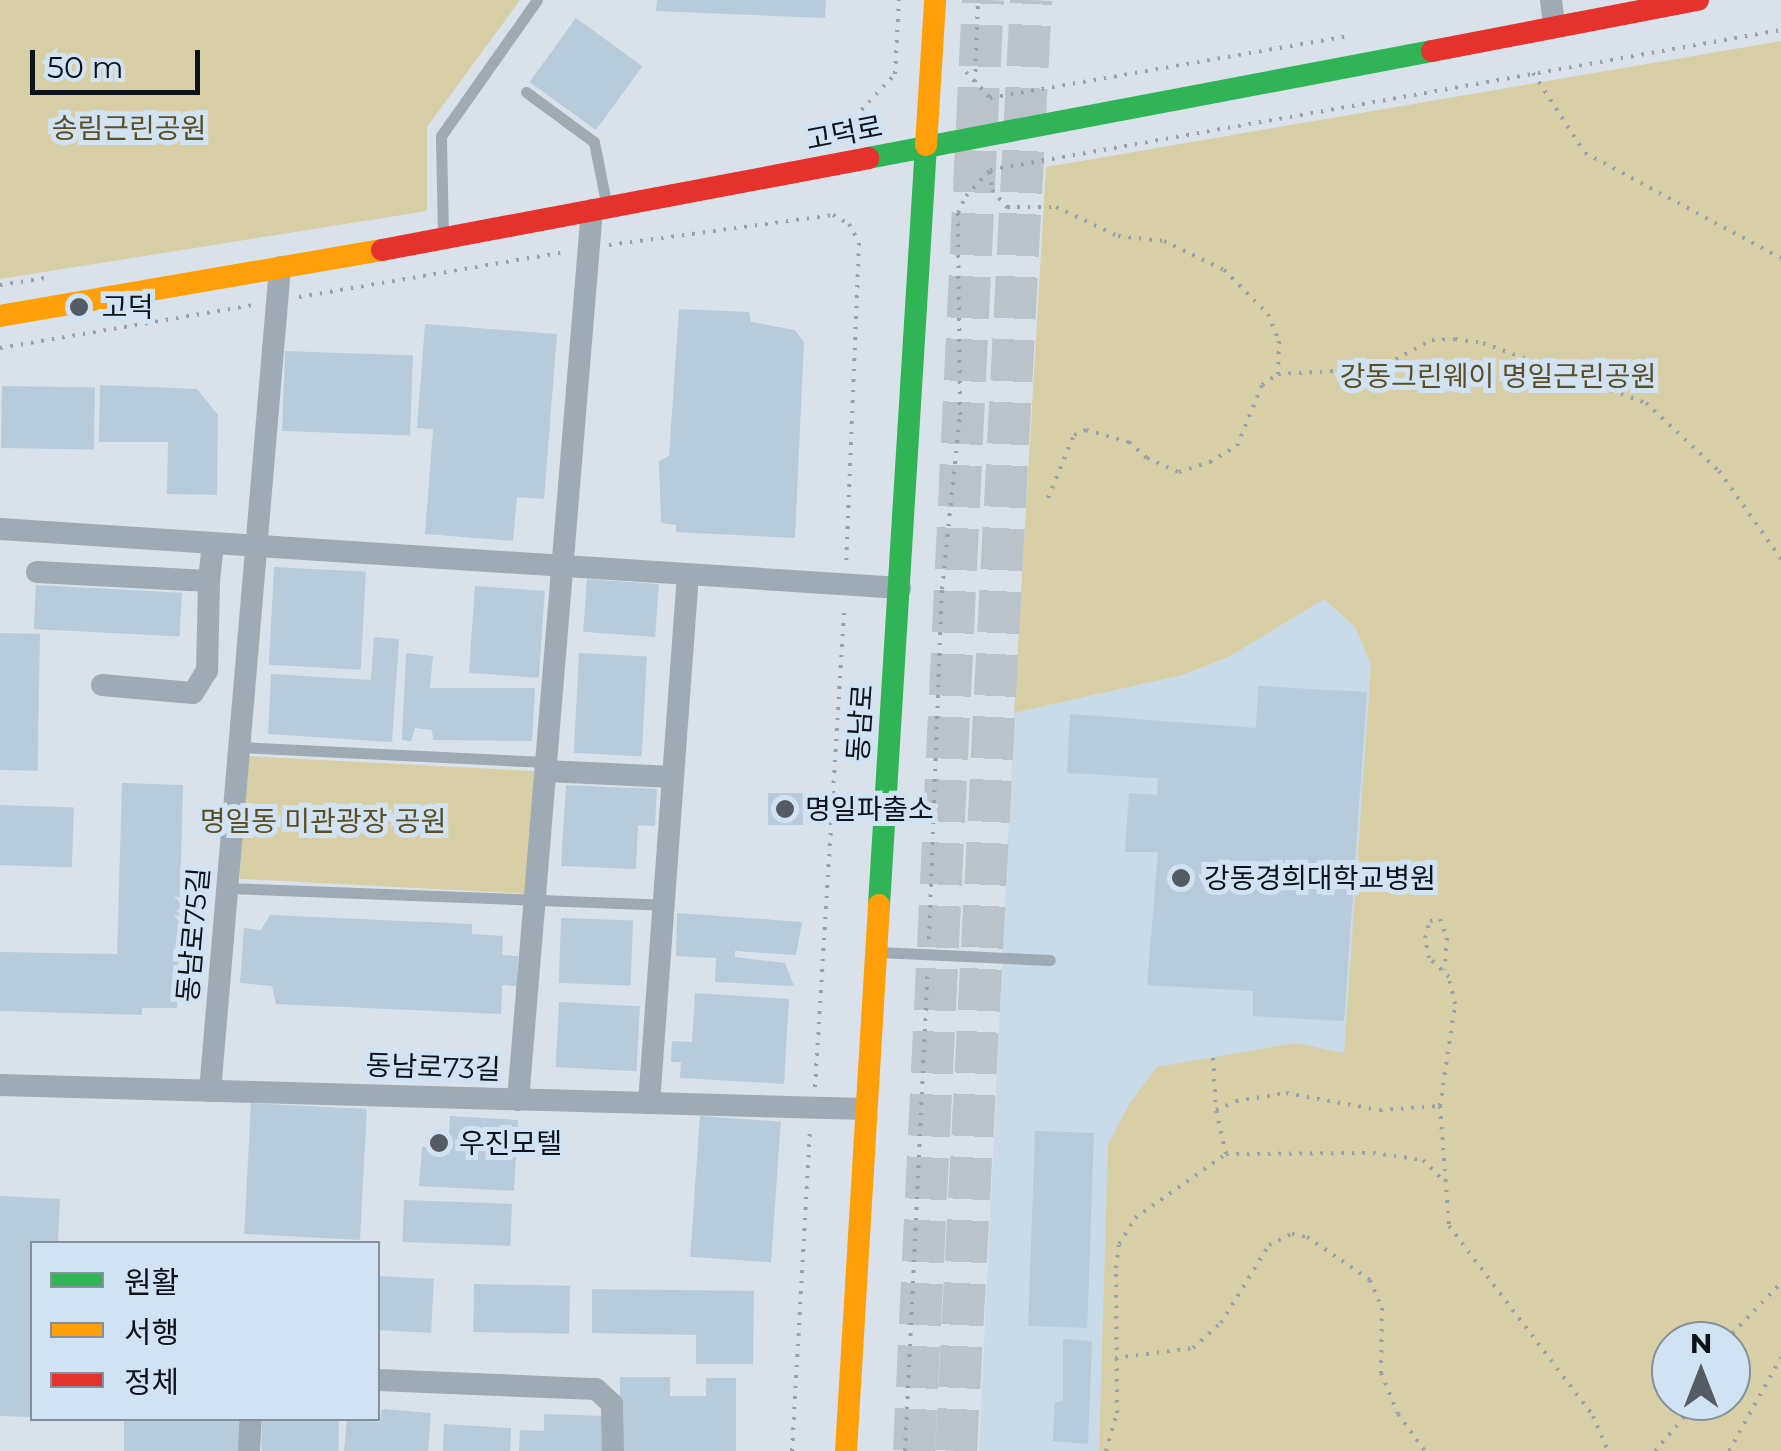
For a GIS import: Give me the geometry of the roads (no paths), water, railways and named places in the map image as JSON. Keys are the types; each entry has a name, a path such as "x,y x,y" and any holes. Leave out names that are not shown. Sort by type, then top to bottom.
{"main road":[{"name":"동남로","path":"846,1451 935,0"},
{"name":"고덕로","path":"0,316 443,239 1698,0"}],"street":[{"path":"1551,0 1554,26"},
{"path":"518,1100 589,248 600,208"},
{"name":"동남로75길","path":"210,1091 280,268"},
{"path":"0,530 900,588"},
{"path":"102,684 193,693 208,672 213,543"},
{"path":"37,572 209,582"},
{"path":"649,1103 688,574"},
{"path":"547,766 674,777"},
{"name":"동남로73길","path":"0,1086 864,1109"},
{"path":"380,1380 596,1389 612,1404 613,1451"},
{"path":"250,1451 251,1421"}],"lane":[{"path":"443,239 442,136 537,0"},
{"path":"526,92 594,142 600,208"},
{"path":"239,747 547,766"},
{"path":"227,888 664,905"},
{"path":"875,952 1050,960"}],"tunnel":[{"path":"914,1451 983,0"},
{"path":"956,1451 1031,0"}],"place":[{"name":"고덕","path":"79,307"},
{"name":"명일파출소","path":"785,809"},
{"name":"강동경희대학교병원","path":"1181,878"},
{"name":"우진모텔","path":"439,1143"}],"park label":[{"name":"송림근린공원","path":"129,128"},
{"name":"강동그린웨이 명일근린공원","path":"1498,376"},
{"name":"명일동 미관광장 공원","path":"323,821"}]}
